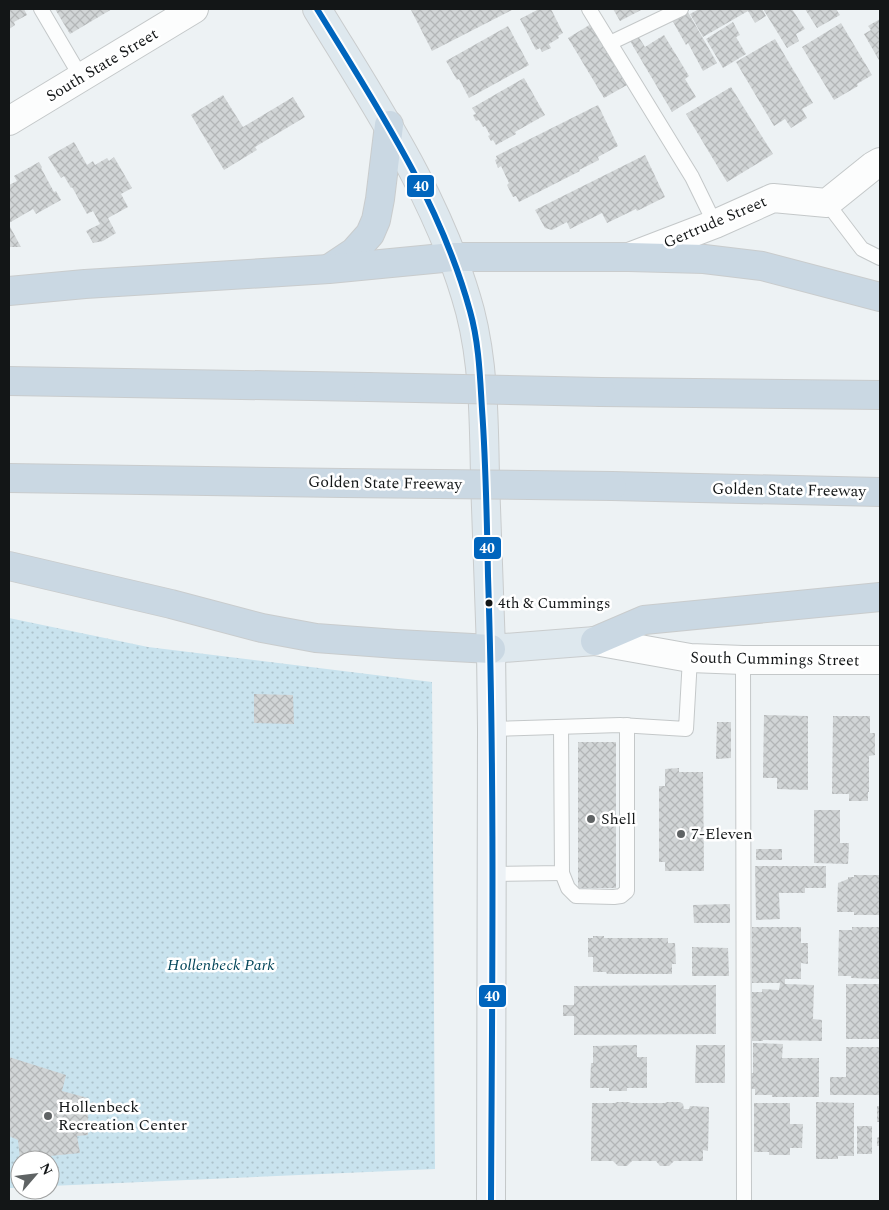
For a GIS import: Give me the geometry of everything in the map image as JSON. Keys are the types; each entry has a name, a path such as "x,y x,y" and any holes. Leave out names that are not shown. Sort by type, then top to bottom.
{"highway":[{"path":"329,269 354,252 370,234 376,220 388,125"},
{"path":"9,291 85,284 329,269 453,256 704,259 762,266 880,296"},
{"path":"9,381 601,392 880,394"},
{"name":"Golden State Freeway","path":"9,478 612,486 880,492"},
{"path":"9,566 171,604 262,628 316,638 491,649"},
{"path":"595,641 644,620 880,597"}],"main road":[{"path":"317,9 388,125 426,195 453,256 470,312 479,355 484,433 491,649 491,1201"},
{"name":"South Cummings Street","path":"491,649 595,641"}],"street":[{"name":"South State Street","path":"9,122 194,9"},
{"path":"827,202 872,166 880,162"},
{"name":"Gertrude Street","path":"628,258 715,224 772,198 827,202"},
{"name":"South Cummings Street","path":"595,641 690,658 880,660"}],"lane":[{"path":"41,9 81,77"},
{"path":"589,9 692,177 715,224"},
{"path":"610,42 681,9"},
{"path":"827,202 862,248 880,258"},
{"path":"492,729 627,725 686,729 690,658"},
{"path":"743,660 744,1201"},
{"path":"561,727 562,873 568,888 576,896 614,897 621,896 627,891 627,725"},
{"path":"492,874 562,873"}],"green space":[{"name":"Hollenbeck Park","path":"9,618 148,647 432,682 435,1169 60,1186 60,1150 10,1150 9,1188"}],"building":[{"path":"9,9 24,9 27,15 14,22 15,25 9,29"},
{"path":"55,9 112,9 70,34"},
{"path":"412,9 514,9 432,51"},
{"path":"539,9 551,9 563,33 549,44 551,48 542,52 540,48 536,50 520,19"},
{"path":"613,9 643,9 620,21"},
{"path":"699,9 762,9 766,16 755,23 748,11 703,37 690,14"},
{"path":"763,9 792,9 805,29 796,34 799,41 787,48"},
{"path":"805,9 836,9 840,15 817,28"},
{"path":"688,12 717,63 703,71 688,43 686,45 672,20"},
{"path":"880,19 880,62 864,34 871,30 868,26"},
{"path":"733,22 740,35 736,37 746,54 723,68 706,39"},
{"path":"841,23 872,75 834,100 802,47"},
{"path":"591,24 627,85 604,98 568,38"},
{"path":"508,26 529,65 469,98 459,79 457,80 446,61"},
{"path":"664,35 689,76 685,79 696,97 672,112 630,41 638,36 645,47"},
{"path":"775,39 813,103 802,109 807,118 791,128 785,119 774,126 736,62"},
{"path":"524,78 545,115 496,145 488,136 490,135 485,126 483,127 479,120 476,121 473,115 476,114 472,108"},
{"path":"731,87 773,154 727,182 686,114"},
{"path":"223,95 243,127 293,97 305,117 255,147 257,150 224,170 191,115"},
{"path":"598,105 618,146 598,157 599,160 580,171 519,202 516,196 513,197 501,166 498,168 495,160 497,159 496,156"},
{"path":"74,142 87,165 93,161 95,165 107,158 109,161 114,157 132,188 121,194 128,207 108,218 116,233 103,241 93,243 86,231 100,224 93,211 87,214 72,187 64,176 61,178 48,157"},
{"path":"645,155 665,197 607,223 602,213 570,229 567,222 552,230 545,228 535,210"},
{"path":"39,162 54,192 56,191 61,200 36,214 33,209 9,223 9,185 17,181 14,176"},
{"path":"9,225 21,247 9,247"},
{"path":"254,694 293,695 294,724 254,723"},
{"path":"764,715 808,716 808,790 777,789 777,778 763,778"},
{"path":"833,716 870,716 870,733 875,733 875,755 869,756 868,801 849,801 849,794 832,794"},
{"path":"717,722 731,722 731,758 716,759"},
{"path":"578,742 616,742 616,888 578,888"},
{"name":"7-Eleven","path":"679,768 679,772 703,772 704,871 665,871 665,862 659,862 659,786 665,786 665,769"},
{"path":"814,810 840,810 840,843 849,843 848,864 814,863"},
{"path":"756,849 782,849 782,860 756,860"},
{"path":"755,866 826,866 826,888 805,888 805,893 779,893 780,919 756,920"},
{"path":"854,875 880,875 880,915 854,915 854,912 837,912 838,883 848,879 848,877 854,877"},
{"path":"730,904 730,923 694,923 693,905"},
{"path":"752,927 801,927 801,943 808,943 808,964 801,963 801,979 785,979 785,984 814,985 813,1019 822,1020 822,1041 752,1041 752,992 762,992 762,989 779,990 780,983 752,983"},
{"path":"852,927 880,927 880,979 838,976 839,930 852,930"},
{"path":"593,936 604,936 604,938 668,938 668,943 675,943 676,964 672,964 672,974 607,974 606,972 593,972 593,957 588,957 588,938 593,938"},
{"path":"692,947 728,948 729,976 692,976"},
{"path":"846,984 880,984 880,1039 846,1039"},
{"path":"716,985 716,1034 574,1035 574,1016 563,1016 563,1005 574,1005 574,986"},
{"path":"753,1043 783,1044 782,1058 819,1058 819,1097 755,1095 755,1089 751,1089"},
{"path":"637,1045 637,1057 647,1057 647,1088 627,1088 627,1091 609,1091 609,1088 590,1088 593,1046"},
{"path":"696,1045 725,1045 725,1083 695,1083"},
{"path":"846,1047 880,1047 880,1095 830,1095 830,1077 846,1077"},
{"name":"Hollenbeck Recreation Center","path":"9,1057 66,1075 62,1091 88,1098 88,1135 77,1136 80,1153 60,1155 60,1150 19,1150 18,1140 9,1136"},
{"path":"680,1102 683,1104 684,1109 689,1109 690,1106 709,1107 708,1151 703,1150 703,1161 674,1161 669,1166 660,1166 656,1161 632,1161 627,1166 618,1166 613,1161 591,1161 592,1103"},
{"path":"816,1102 854,1103 854,1156 838,1156 838,1159 816,1159"},
{"path":"754,1103 790,1103 790,1124 803,1124 802,1148 790,1148 790,1155 769,1155 769,1152 754,1152"},
{"path":"877,1106 880,1106 880,1122 877,1122"},
{"path":"857,1126 872,1126 872,1154 857,1154"},
{"path":"880,1136 880,1146 877,1146 877,1138"}],"transit line":[{"name":"40","path":"317,9 362,81 424,192 457,270 470,311 477,348 481,385 485,472 492,733 491,1201"}],"place":[{"name":"4th & Cummings","path":"489,603"},
{"name":"Shell","path":"591,819"},
{"name":"7-Eleven","path":"681,834"},
{"name":"Hollenbeck Recreation Center","path":"48,1116"}]}
